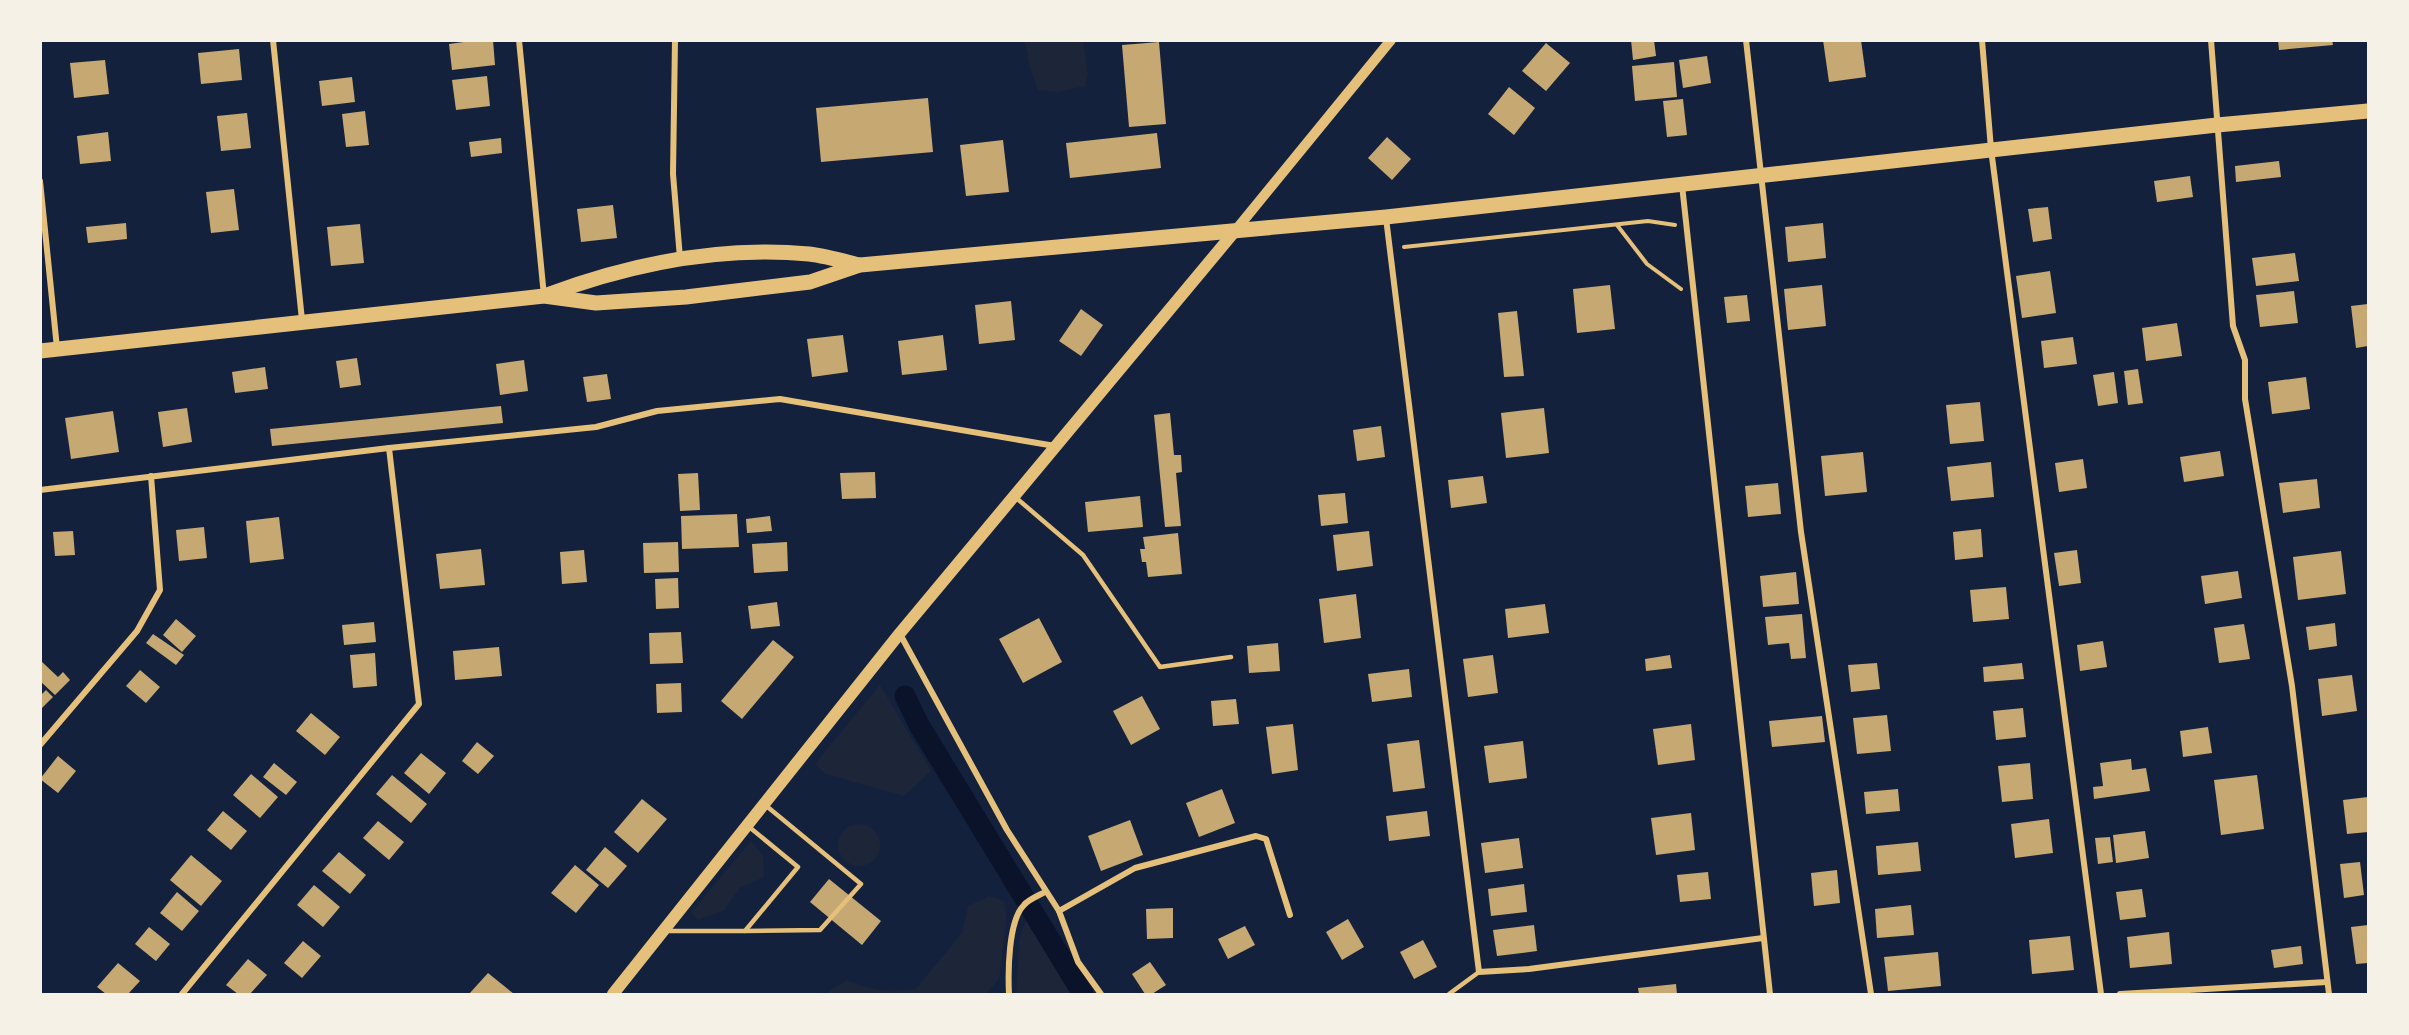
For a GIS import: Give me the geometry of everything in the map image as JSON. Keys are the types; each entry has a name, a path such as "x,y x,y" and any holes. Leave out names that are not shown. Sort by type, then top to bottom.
{"main road":[{"path":"544,296 596,303 686,297 810,282 860,265 1386,217 1991,149 2368,111"},
{"path":"612,994 900,633 1235,231"},
{"path":"40,351 544,296 591,279 680,258 730,254 810,254 860,265"}],"street":[{"path":"273,40 303,323"},
{"path":"519,40 544,296"},
{"path":"675,40 673,174 680,258"},
{"path":"1235,231 1391,40"},
{"path":"1746,40 1801,532 1871,994"},
{"path":"1982,40 1991,149 2101,994"},
{"path":"2211,40 2233,326 2245,360 2245,399 2292,686 2329,994"},
{"path":"40,182 58,349"},
{"path":"1682,184 1770,994"},
{"path":"1386,217 1479,972 1529,969 1763,938"},
{"path":"40,490 389,448 596,427 657,411 780,399 1056,446"},
{"path":"182,994 419,704 389,448"},
{"path":"40,745 138,632 160,590 151,476"},
{"path":"900,633 1007,830 1059,911 1078,962 1101,994"},
{"path":"1059,911 1135,868 1256,836 1266,839 1290,915"},
{"path":"1009,994 1008,967 1015,927 1023,905 1045,892"},
{"path":"2120,994 2327,982"}],"lane":[{"path":"1014,496 1083,555 1160,667 1231,657"},
{"path":"661,931 820,930 861,884 763,803"},
{"path":"745,931 798,867 746,824"},
{"path":"1449,994 1479,972"}],"path":[{"path":"1404,247 1648,221 1676,225"},
{"path":"1617,224 1647,264 1695,299"}],"shaded area":[{"path":"1025,41 1083,41 1088,75 1085,86 1058,92 1038,90 1030,68"},
{"path":"880,685 931,771 904,796 826,774 815,764"},
{"path":"859,824 867,825 874,830 879,837 879,853 874,860 867,865 859,866 851,865 844,860 839,853 838,845 839,837 844,830 851,825"},
{"path":"751,841 763,856 764,877 740,888 724,910 698,920 691,913"},
{"path":"989,896 1004,901 1007,918 999,978 986,994 825,994 847,980 881,990 916,989 962,933 968,906"},
{"path":"1029,912 1075,994 1016,994 1019,940"}],"building":[{"path":"493,40 495,65 452,70 449,44"},
{"path":"1631,40 1654,40 1656,56 1633,60"},
{"path":"1823,40 1861,40 1866,77 1829,82"},
{"path":"2278,40 2332,40 2333,45 2279,50"},
{"path":"1159,42 1166,124 1129,127 1122,45"},
{"path":"1546,43 1570,63 1546,91 1522,71"},
{"path":"239,49 242,80 201,84 198,53"},
{"path":"1707,56 1711,83 1683,88 1679,60"},
{"path":"105,60 109,94 74,98 70,63"},
{"path":"1674,62 1677,97 1635,101 1632,66"},
{"path":"487,76 490,106 456,110 452,80"},
{"path":"352,77 355,102 322,106 319,81"},
{"path":"1509,87 1535,108 1514,135 1488,114"},
{"path":"928,98 933,152 821,162 816,108"},
{"path":"1683,99 1687,135 1667,137 1663,101"},
{"path":"365,111 369,145 346,147 342,114"},
{"path":"247,113 251,148 221,151 217,116"},
{"path":"108,132 111,161 80,164 77,136"},
{"path":"1157,133 1161,168 1070,178 1066,143"},
{"path":"1387,137 1411,159 1392,180 1368,158"},
{"path":"501,138 502,153 471,157 469,142"},
{"path":"1003,140 1009,192 966,196 960,145"},
{"path":"2279,161 2281,177 2236,182 2235,166"},
{"path":"2190,176 2193,197 2157,202 2154,181"},
{"path":"234,189 239,230 211,233 206,192"},
{"path":"613,205 617,238 581,242 577,209"},
{"path":"2048,207 2052,239 2033,242 2028,209"},
{"path":"126,223 127,239 88,243 86,227"},
{"path":"1823,223 1826,258 1788,262 1785,227"},
{"path":"360,224 364,263 331,266 327,227"},
{"path":"2295,253 2299,281 2256,286 2252,258"},
{"path":"2050,271 2056,313 2022,318 2016,276"},
{"path":"1610,285 1615,329 1577,333 1573,289"},
{"path":"1822,285 1826,326 1788,330 1784,289"},
{"path":"2294,291 2298,323 2260,327 2256,295"},
{"path":"1747,295 1750,321 1727,323 1724,297"},
{"path":"1011,301 1015,340 979,344 975,305"},
{"path":"2368,304 2368,346 2356,348 2351,306"},
{"path":"1081,309 1103,325 1081,356 1059,341"},
{"path":"1517,311 1524,376 1504,377 1498,313"},
{"path":"2177,323 2182,356 2146,361 2142,328"},
{"path":"843,335 848,372 812,377 807,339"},
{"path":"943,335 947,370 902,375 898,341"},
{"path":"2073,337 2077,364 2044,368 2041,341"},
{"path":"357,358 361,385 340,388 336,361"},
{"path":"524,360 528,391 500,395 496,364"},
{"path":"265,367 268,389 235,393 232,372"},
{"path":"2138,369 2143,403 2128,405 2124,371"},
{"path":"2114,372 2118,403 2098,406 2093,375"},
{"path":"607,374 611,399 587,402 583,377"},
{"path":"2306,377 2310,409 2272,414 2268,382"},
{"path":"1980,402 1984,441 1950,444 1946,405"},
{"path":"501,406 503,423 272,446 270,429"},
{"path":"187,408 192,442 163,447 158,412"},
{"path":"1544,408 1549,453 1506,458 1501,413"},
{"path":"113,411 119,452 71,459 65,418"},
{"path":"1170,413 1174,455 1181,455 1182,472 1176,473 1181,526 1165,527 1154,415"},
{"path":"1381,426 1385,457 1357,461 1353,430"},
{"path":"2220,451 2224,476 2184,482 2180,457"},
{"path":"1863,452 1867,492 1825,496 1821,456"},
{"path":"2083,459 2087,488 2059,492 2055,463"},
{"path":"1991,462 1994,497 1951,501 1947,467"},
{"path":"875,472 876,498 842,499 840,473"},
{"path":"698,473 700,510 680,511 678,474"},
{"path":"1483,476 1487,503 1451,508 1448,480"},
{"path":"2317,479 2320,508 2283,513 2279,483"},
{"path":"1778,483 1781,514 1748,517 1745,486"},
{"path":"1345,493 1348,523 1321,526 1318,495"},
{"path":"1140,496 1143,527 1088,532 1085,502"},
{"path":"737,514 739,547 682,549 681,516"},
{"path":"770,516 772,531 747,533 746,519"},
{"path":"279,517 284,559 250,563 246,521"},
{"path":"204,527 207,558 179,561 176,530"},
{"path":"1981,529 1983,557 1955,560 1953,532"},
{"path":"73,531 75,555 55,556 53,532"},
{"path":"1369,531 1373,566 1337,571 1333,535"},
{"path":"1178,533 1182,574 1148,577 1146,562 1142,562 1140,549 1145,549 1143,537"},
{"path":"678,542 679,572 644,573 643,543"},
{"path":"787,542 788,571 754,573 752,544"},
{"path":"481,549 485,585 440,589 436,554"},
{"path":"584,550 587,582 562,584 560,552"},
{"path":"2077,550 2081,583 2059,586 2054,553"},
{"path":"2341,551 2346,594 2298,600 2293,557"},
{"path":"2238,571 2242,598 2205,604 2201,576"},
{"path":"1796,572 1799,604 1763,607 1760,576"},
{"path":"678,578 679,608 656,609 655,579"},
{"path":"2006,587 2009,619 1973,622 1970,590"},
{"path":"1356,594 1361,638 1324,643 1319,599"},
{"path":"777,602 780,626 751,629 748,606"},
{"path":"1545,604 1549,633 1508,638 1505,609"},
{"path":"1802,614 1806,658 1791,659 1789,643 1768,645 1765,617"},
{"path":"1039,618 1062,662 1023,683 999,639"},
{"path":"176,619 196,636 182,652 163,635"},
{"path":"374,622 376,642 344,645 342,625"},
{"path":"2335,623 2337,646 2309,650 2306,627"},
{"path":"2244,624 2250,659 2219,663 2214,628"},
{"path":"681,632 683,663 650,664 649,633"},
{"path":"153,634 184,655 176,665 146,643"},
{"path":"773,640 794,657 742,719 721,701"},
{"path":"2103,641 2107,667 2080,671 2077,645"},
{"path":"1278,643 1280,671 1249,673 1247,646"},
{"path":"499,647 502,676 455,680 453,651"},
{"path":"375,653 377,686 353,688 350,655"},
{"path":"1493,655 1498,693 1468,697 1463,659"},
{"path":"1670,655 1672,668 1646,671 1645,659"},
{"path":"40,660 58,677 63,672 70,680 55,695 40,681"},
{"path":"1877,663 1880,689 1851,692 1848,665"},
{"path":"2022,663 2024,679 1984,682 1983,667"},
{"path":"1409,669 1412,697 1372,702 1368,674"},
{"path":"140,670 160,687 146,703 126,686"},
{"path":"2352,675 2357,711 2322,716 2318,679"},
{"path":"681,683 682,712 657,713 656,684"},
{"path":"46,690 53,697 40,710 40,696"},
{"path":"1142,696 1160,729 1131,745 1113,711"},
{"path":"1236,699 1239,724 1213,726 1211,701"},
{"path":"2023,708 2026,737 1996,740 1993,711"},
{"path":"311,713 340,737 325,755 296,731"},
{"path":"1887,715 1891,751 1857,754 1853,718"},
{"path":"1822,716 1825,742 1772,747 1769,721"},
{"path":"1293,724 1298,770 1272,774 1266,727"},
{"path":"1691,724 1695,760 1658,765 1653,729"},
{"path":"2208,727 2212,753 2183,757 2180,731"},
{"path":"1419,740 1425,788 1393,792 1387,744"},
{"path":"1523,741 1527,778 1489,783 1484,746"},
{"path":"477,742 494,756 478,774 462,761"},
{"path":"421,753 446,773 429,794 404,773"},
{"path":"58,756 76,771 58,793 40,779"},
{"path":"2131,759 2132,770 2146,768 2150,791 2094,799 2093,787 2103,786 2100,763"},
{"path":"274,763 297,782 286,795 263,777"},
{"path":"2030,763 2033,799 2002,802 1998,766"},
{"path":"251,774 278,797 260,818 233,795"},
{"path":"392,775 427,804 411,823 376,794"},
{"path":"2257,775 2264,829 2221,835 2214,780"},
{"path":"1222,789 1235,823 1199,837 1186,803"},
{"path":"1898,789 1900,811 1866,814 1864,792"},
{"path":"2368,797 2368,832 2347,834 2343,800"},
{"path":"642,799 667,819 638,853 614,832"},
{"path":"223,811 247,831 231,850 207,830"},
{"path":"1427,811 1430,836 1389,841 1386,816"},
{"path":"1691,813 1695,850 1656,855 1651,818"},
{"path":"2049,819 2053,853 2015,858 2011,824"},
{"path":"1130,820 1143,855 1101,871 1088,836"},
{"path":"378,821 404,842 389,860 363,838"},
{"path":"2145,831 2149,858 2116,863 2113,835"},
{"path":"2110,837 2113,862 2098,864 2095,838"},
{"path":"1519,838 1523,868 1485,873 1481,843"},
{"path":"1918,842 1921,871 1878,875 1876,846"},
{"path":"605,847 627,866 608,888 586,870"},
{"path":"339,852 366,875 350,894 322,871"},
{"path":"191,855 222,881 201,906 170,880"},
{"path":"2360,862 2364,895 2344,898 2340,864"},
{"path":"575,865 599,885 576,913 551,893"},
{"path":"1837,870 1840,903 1814,906 1811,873"},
{"path":"1708,872 1711,899 1680,902 1677,875"},
{"path":"829,879 881,921 862,945 810,902"},
{"path":"1524,884 1527,912 1491,916 1488,889"},
{"path":"314,885 340,907 323,927 297,905"},
{"path":"2142,889 2146,917 2120,920 2116,892"},
{"path":"177,892 199,911 182,931 160,913"},
{"path":"1911,905 1914,935 1877,938 1875,909"},
{"path":"1173,908 1173,938 1147,939 1146,909"},
{"path":"1348,919 1364,947 1342,960 1326,932"},
{"path":"1534,925 1537,951 1497,956 1493,930"},
{"path":"2368,925 2368,963 2356,964 2351,927"},
{"path":"1245,926 1255,945 1228,959 1218,939"},
{"path":"149,927 170,944 156,961 135,944"},
{"path":"2169,932 2172,964 2130,968 2127,937"},
{"path":"2070,936 2074,970 2032,974 2029,940"},
{"path":"1423,940 1437,967 1414,979 1400,952"},
{"path":"303,941 321,956 302,978 284,963"},
{"path":"2301,946 2303,964 2274,968 2271,950"},
{"path":"1938,952 1941,986 1888,991 1884,957"},
{"path":"248,959 267,975 250,994 238,994 226,985"},
{"path":"1150,962 1166,985 1152,994 1145,994 1132,974"},
{"path":"118,963 140,981 128,994 106,994 97,987"},
{"path":"488,973 514,994 469,994"},
{"path":"1676,984 1677,994 1639,994 1638,988"}],"waterway":[{"path":"905,696 919,725 1083,994"}]}
